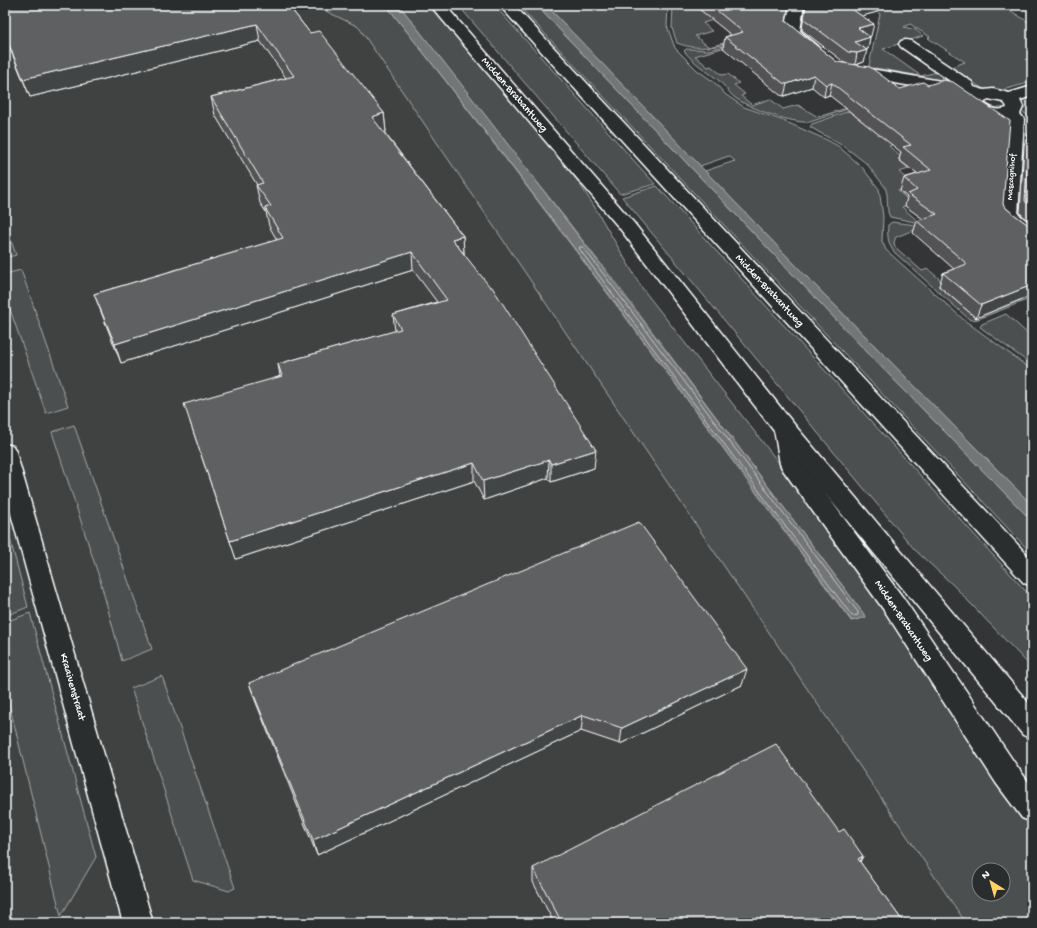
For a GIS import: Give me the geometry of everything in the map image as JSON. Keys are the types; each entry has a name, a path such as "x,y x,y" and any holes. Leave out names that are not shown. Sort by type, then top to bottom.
{"main road":[{"name":"Midden-Brabantweg","path":"437,5 628,226 786,429 1032,727"},
{"name":"Midden-Brabantweg","path":"506,5 1032,576"},
{"path":"797,5 792,32 822,55"},
{"path":"906,44 966,85 974,93 977,100 976,103 983,110 995,114 1032,91"},
{"path":"840,69 974,93"},
{"name":"Mascagnihof","path":"1008,106 1016,119 1009,216 1032,234"},
{"name":"Midden-Brabantweg","path":"786,429 791,464 895,606 1006,774 1032,809"},
{"name":"Kraaivenstraat","path":"5,452 138,923"}],"shaded area":[{"path":"5,5 367,5 1007,862 971,862 971,902 1011,902 1011,868 1032,896 1032,923 5,923"},
{"path":"313,5 386,5 563,234 851,621 866,617 615,282 399,5 433,5 577,180 642,288 815,509 1032,820 1032,923 966,923 357,26"},
{"path":"458,5 494,5 655,184 620,194"},
{"path":"518,5 536,5 864,349 1032,521 1032,554"},
{"path":"546,5 668,5 667,26 675,48 697,70 714,82 726,95 744,107 784,121 827,140 838,146 861,166 879,189 883,216 882,241 886,250 964,320 1032,370 1032,505 805,275 705,171 735,161 729,156 700,166"},
{"path":"673,5 695,5 713,20 703,23 712,31 695,36 709,47 686,46 677,43 672,28"},
{"path":"867,5 1001,5 1032,24 1032,48 1028,54 1032,58 1032,82 999,91 983,89 951,67 965,62 928,38 930,37 910,24 904,27 916,30 923,36 883,49 921,76 937,72 949,82 915,78 915,75 875,68 874,71 868,70 880,14"},
{"path":"753,35 725,44 710,47"},
{"path":"736,44 695,56 708,67 711,66 722,75 728,74 739,83 734,85 745,94 741,96 752,105 770,99 783,109 798,105 818,117 888,95 810,122 782,118 749,106 734,97 719,81 696,63 684,51 686,49 709,50"},
{"path":"1029,98 1032,100 1032,118 1021,111 1022,101"},
{"path":"849,111 894,144 889,146 901,157 898,159 909,169 899,172 914,186 898,191 912,203 902,207 920,223 890,217 885,187 867,164 845,147 810,127 812,124"},
{"path":"657,186 1032,598 1032,668 953,585 915,550 622,197"},
{"path":"892,222 924,226 896,237 894,242 895,247 922,271 928,269 944,283 938,286 976,318 1032,296 1032,298 978,319 970,320 894,252 890,246 888,236 888,225"},
{"path":"5,223 16,255 5,258"},
{"path":"21,270 68,406 46,413 5,295 5,274"},
{"path":"1006,314 1029,335 1032,334 1032,365 980,327 982,324"},
{"path":"74,425 152,649 122,661 100,580 52,432"},
{"path":"5,520 28,607 5,616"},
{"path":"30,613 96,857 61,916 5,687 5,622"},
{"path":"162,676 235,888 229,891 193,880 131,688"}],"water":[{"path":"386,5 399,5 634,310 866,617 852,621 680,388 505,157"},
{"path":"536,5 546,5 805,275 1032,505 1032,521 864,349"}],"building":[{"path":"9,5 288,5 310,33 319,31 384,113 372,117 463,236 452,239 490,287 492,287 596,450 551,464 549,460 483,481 474,463 230,541 184,404 282,376 278,364 401,329 393,315 447,300 412,252 115,344 94,294 283,238 265,208 271,206 256,185 263,183 211,97 294,76 257,24 23,79 5,35 5,10 11,8"},
{"path":"710,5 789,5 786,21 837,62 870,67 900,89 923,82 928,85 944,80 953,82 1010,121 1003,204 1007,209 1032,227 1032,285 981,305 943,273 967,264 917,221 937,214 908,194 917,190 904,178 931,170 903,147 911,145 832,83 826,85 814,75 787,84 783,83 725,37 743,32"},
{"path":"806,5 862,5 850,8 874,24 858,28 870,37 855,42 867,50 857,53 848,52 804,19"},
{"path":"1032,131 1032,207 1025,201 1029,132"},
{"path":"639,522 747,669 622,728 583,715 313,840 249,683"},
{"path":"776,744 839,832 844,829 863,856 858,859 904,923 562,923 533,868"}]}
